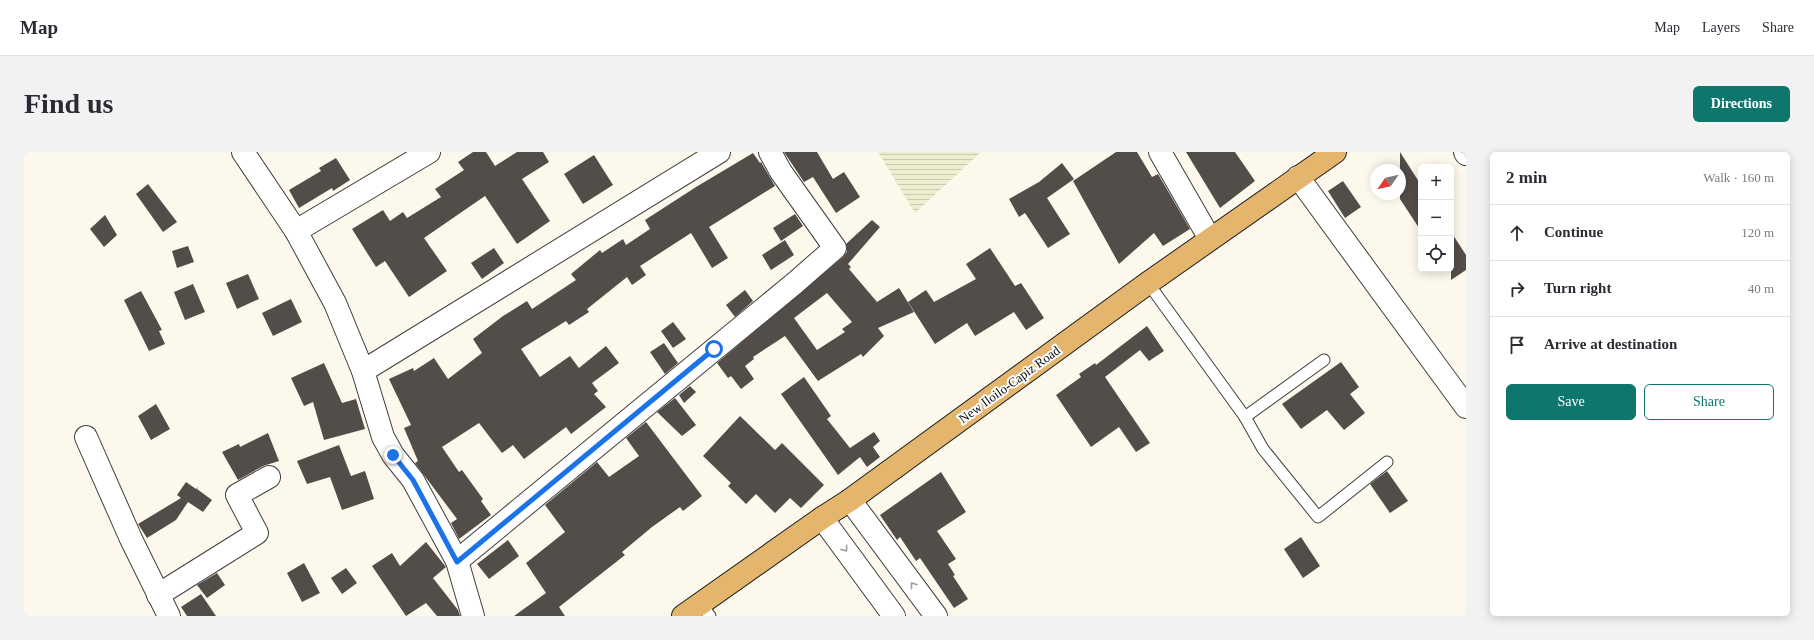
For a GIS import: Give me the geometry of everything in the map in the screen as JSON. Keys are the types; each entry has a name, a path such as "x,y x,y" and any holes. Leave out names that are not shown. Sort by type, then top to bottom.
{"highway":[{"name":"New Iloilo-Capiz Road","path":"683,616 705,610 822,518 850,500 1148,283 1335,152"}],"street":[{"path":"243,152 296,231 335,303 363,371 383,437 393,455 413,480 457,562 473,616"},
{"path":"296,231 429,152"},
{"path":"363,371 719,152"},
{"path":"457,562 795,283 835,248 781,172 770,152"},
{"path":"1160,152 1210,239"},
{"path":"1298,177 1466,407"},
{"path":"86,437 131,539 169,616"},
{"path":"158,595 256,533 237,495 269,477"},
{"path":"850,500 936,616"},
{"path":"822,518 894,616"}],"lane":[{"path":"1148,283 1245,417 1262,449 1318,517 1387,462"},
{"path":"1245,417 1324,360"}],"shaded area":[{"path":"878,152 981,152 915,213"}],"building":[{"path":"473,152 486,152 495,166 517,152 543,152 549,162 522,179 550,221 517,244 485,196 424,238 447,271 409,297 385,261 376,267 352,229 383,210 390,221 403,212 407,218 441,197 435,189 464,170 458,162"},
{"path":"784,152 817,152 833,179 844,172 860,197 836,213 813,177 804,182"},
{"path":"1116,152 1137,152 1152,177 1158,174 1190,229 1163,246 1154,233 1119,264 1073,181"},
{"path":"1186,152 1235,152 1255,181 1220,208"},
{"path":"1400,152 1418,180 1418,226 1401,200 1406,200 1406,164 1400,164"},
{"path":"753,153 760,163 761,162 775,186 709,227 728,258 712,268 691,233 640,266 646,275 632,285 627,277 587,309 589,312 569,325 566,321 521,349 540,377 570,356 579,368 606,346 619,363 592,383 598,391 594,394 606,407 571,434 566,427 524,459 513,445 502,453 479,423 442,447 459,472 462,470 483,499 481,501 491,515 459,539 451,523 457,519 415,463 418,461 404,428 411,425 389,379 413,368 414,371 434,358 448,379 482,353 473,339 503,316 527,301 532,309 576,280 571,274 600,250 602,253 623,239 626,245 650,229 645,220"},
{"path":"594,155 613,185 583,204 564,174"},
{"path":"336,158 350,180 333,191 332,188 299,208 289,190 321,171 319,168"},
{"path":"1062,163 1074,179 1047,198 1070,234 1048,248 1025,213 1019,217 1009,199 1039,182"},
{"path":"1343,181 1361,207 1345,218 1328,191"},
{"path":"148,184 177,222 163,232 136,194"},
{"path":"795,214 803,226 781,241 773,228"},
{"path":"105,215 117,235 104,247 90,229"},
{"path":"872,220 880,227 848,264 851,267 849,269 877,302 899,288 914,312 878,328 884,336 863,357 861,354 818,381 785,336 753,357 754,359 745,366 754,379 741,389 731,376 728,378 717,363 843,257 847,252 846,244","holes":["827,293 852,322 842,329 845,332 817,350 794,318"]},
{"path":"1454,237 1466,255 1466,270 1451,280 1451,272 1454,272"},
{"path":"785,240 794,255 771,270 762,255"},
{"path":"188,246 194,262 177,268 172,251"},
{"path":"494,248 504,263 482,279 471,263"},
{"path":"990,248 1015,286 1021,283 1044,318 1026,330 1014,312 975,336 967,323 935,344 908,302 926,290 934,302 976,279 966,264"},
{"path":"248,274 259,299 237,309 226,283"},
{"path":"193,284 205,312 185,320 174,292"},
{"path":"745,290 753,301 735,317 726,305"},
{"path":"141,291 162,330 159,331 165,344 149,351 124,300"},
{"path":"291,299 302,322 273,336 262,313"},
{"path":"673,322 686,339 673,348 661,331"},
{"path":"1147,326 1164,351 1149,361 1140,350 1105,377 1150,443 1136,452 1119,427 1091,447 1056,395 1081,377 1079,374 1095,363 1096,365"},
{"path":"664,343 678,363 665,374 650,352"},
{"path":"1341,362 1359,387 1350,394 1365,413 1344,430 1327,410 1301,429 1282,404"},
{"path":"324,363 342,403 356,399 365,429 324,440 313,402 304,406 291,378"},
{"path":"804,377 831,416 827,419 850,448 874,432 880,441 873,447 880,457 867,467 860,457 838,475 781,394"},
{"path":"690,386 696,392 684,403 679,395"},
{"path":"675,398 696,425 682,436 657,412"},
{"path":"156,404 170,429 151,440 138,416"},
{"path":"740,416 775,450 782,443 824,485 801,508 790,498 775,513 756,494 746,504 728,486 731,483 703,456"},
{"path":"646,422 702,496 683,511 680,507 652,527 622,552 625,555 559,607 565,616 514,616 546,593 526,563 565,532 545,505 597,462 609,477 639,456 626,438"},
{"path":"268,433 279,461 263,466 238,480 222,452 239,444 240,447"},
{"path":"339,445 351,476 365,471 374,499 342,510 330,477 307,484 297,461"},
{"path":"1387,471 1408,501 1390,513 1370,484"},
{"path":"941,472 966,512 937,531 956,559 948,564 955,575 953,576 968,599 954,608 920,558 916,561 900,537 897,540 880,515"},
{"path":"186,482 196,489 198,487 197,489 212,500 203,512 188,502 176,520 147,538 138,524 181,498 177,495"},
{"path":"1301,537 1320,566 1303,578 1284,549"},
{"path":"508,540 519,556 489,579 477,564"},
{"path":"426,542 446,567 433,578 458,610 460,616 437,616 426,603 406,616 372,566 392,553 400,566"},
{"path":"304,563 320,593 302,602 287,573"},
{"path":"346,568 357,583 342,594 331,578"},
{"path":"217,573 225,585 207,598 197,585"},
{"path":"201,594 216,616 187,616 181,607"}],"route":[{"path":"393,455 413,480 457,562 714,349"}]}
